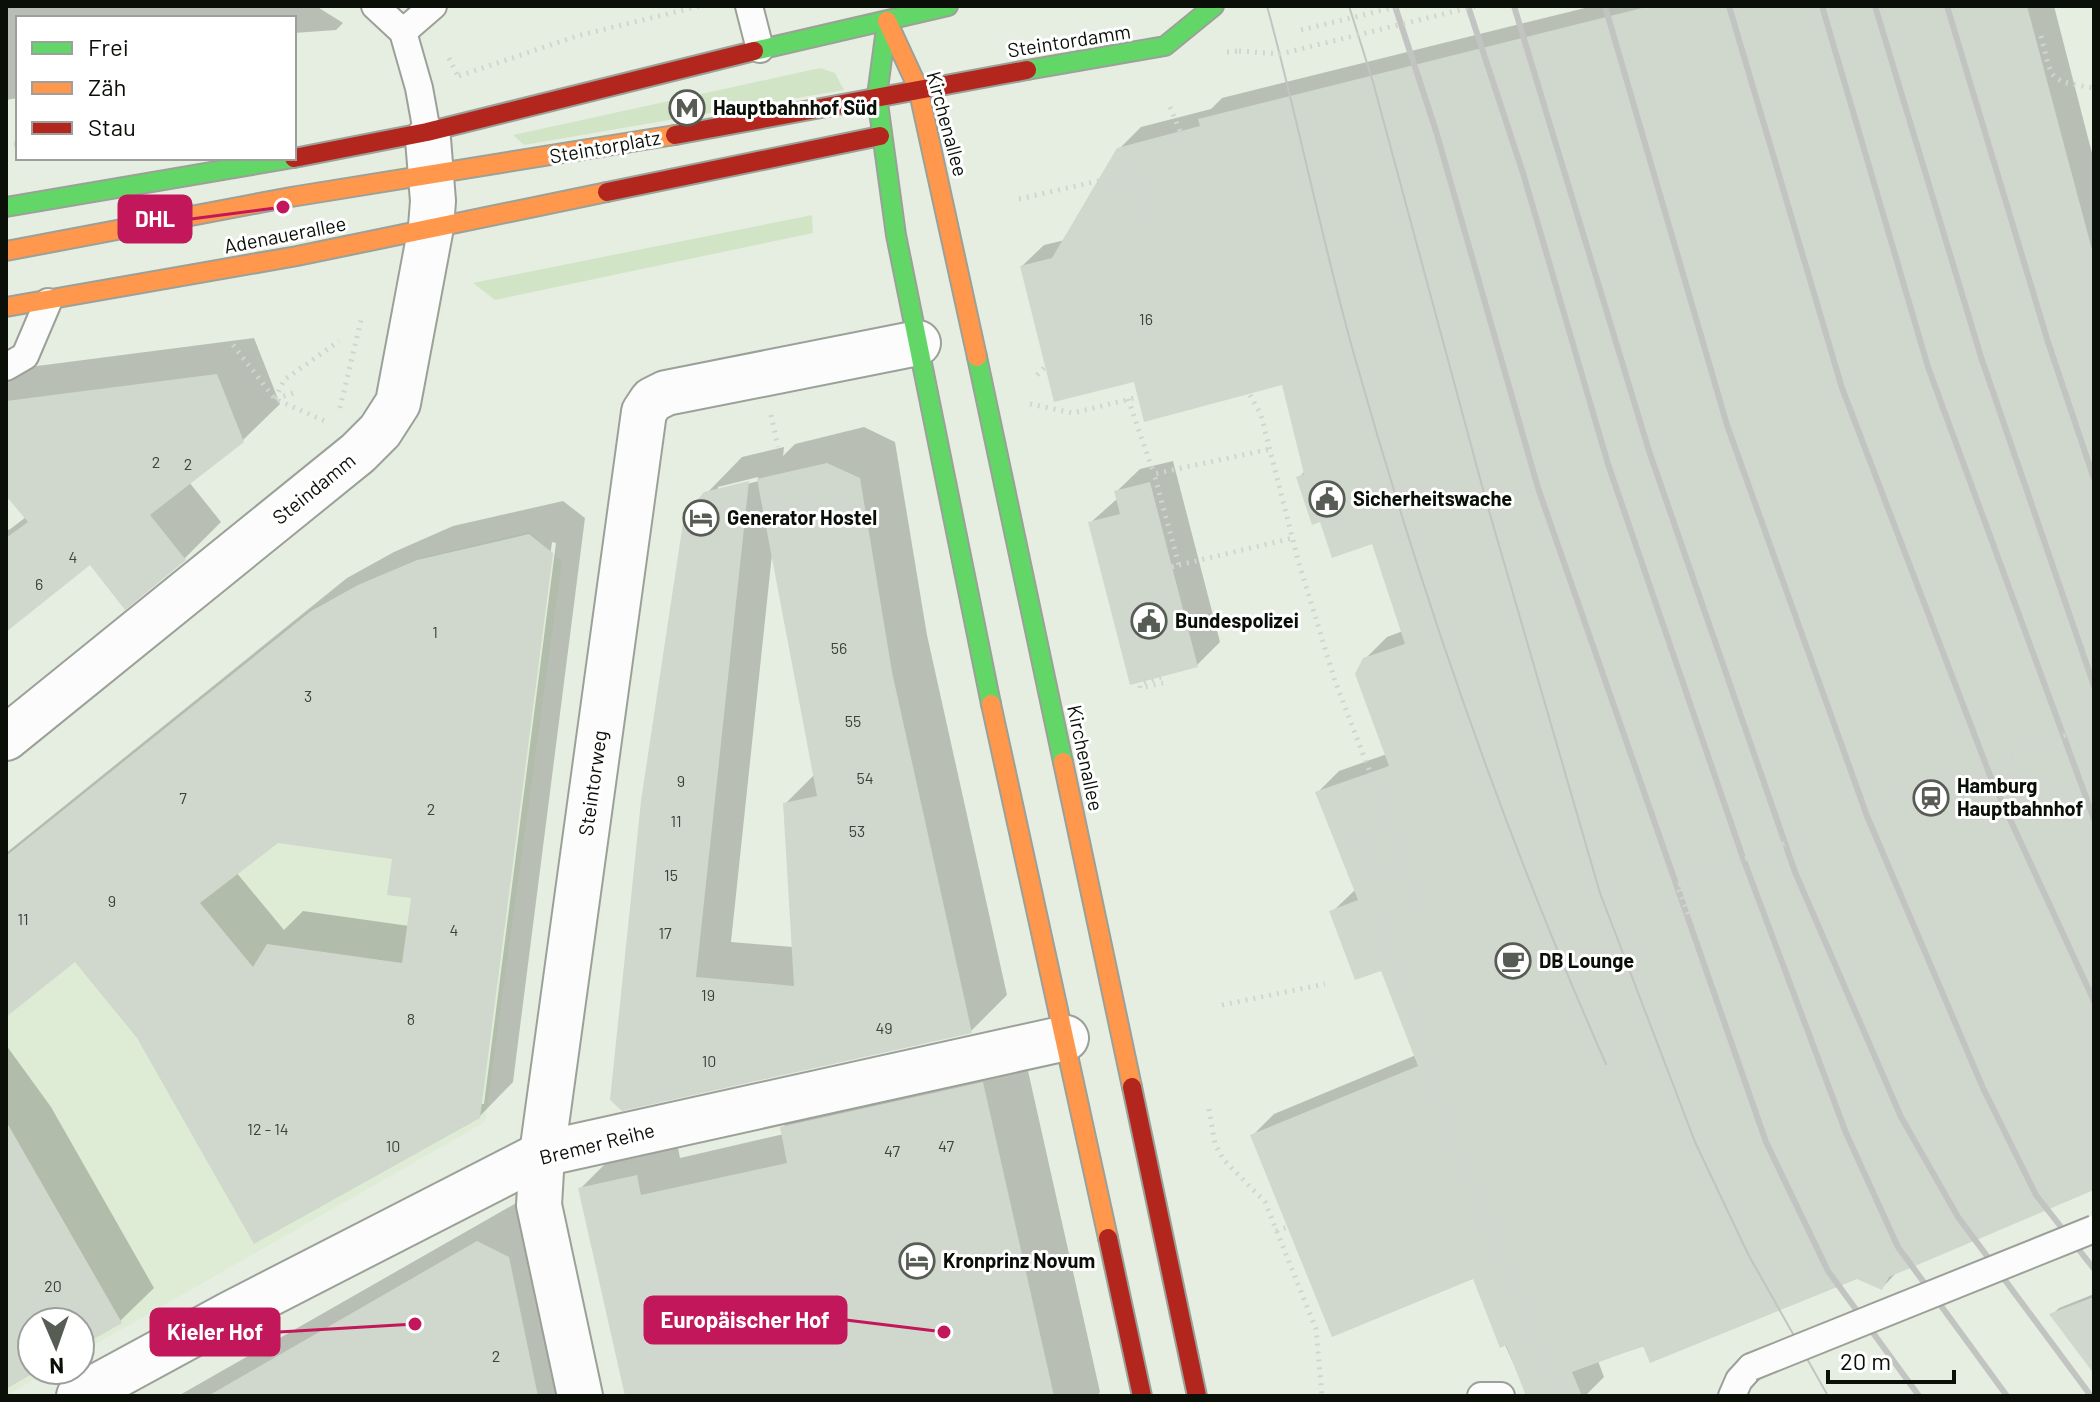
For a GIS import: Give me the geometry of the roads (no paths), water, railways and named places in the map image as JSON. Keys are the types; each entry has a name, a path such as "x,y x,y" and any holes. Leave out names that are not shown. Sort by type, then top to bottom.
{"street":[{"path":"296,158 429,154 760,49 948,6"},
{"name":"Steintordamm","path":"918,88 1165,46 1214,6"},
{"path":"887,21 877,96 880,136 918,343 1004,767 1066,1038 1142,1396"},
{"name":"Kirchenallee","path":"887,21 918,88 1131,1124 1197,1396"},
{"name":"Steintorplatz","path":"429,154 585,152 918,88"},
{"name":"Steintorplatz","path":"431,227 880,136"},
{"name":"Steindamm","path":"6,738 347,440 380,431 398,403 431,227 429,154"},
{"name":"Adenauerallee","path":"6,251 429,154"},
{"path":"6,207 282,160"},
{"name":"Adenauerallee","path":"6,307 297,256 431,227"},
{"name":"Steintorweg","path":"580,1396 539,1205 542,1154 644,412 652,400 666,393 918,343"},
{"name":"Bremer Reihe","path":"79,1396 230,1314 542,1154 1066,1038"},
{"path":"1077,1093 1096,1115"}],"lane":[{"path":"375,6 403,32 419,88 429,154"},
{"path":"403,32 433,6"},
{"path":"749,6 760,49"},
{"path":"6,367 25,356 48,302"},
{"path":"1732,1396 1739,1380 1751,1367 2094,1229"},
{"path":"1481,1396 1501,1396"}],"tram line":[{"path":"1267,6 1343,314 1409,538 1500,804 1606,1064"},
{"path":"1349,6 1373,82 1485,497 1600,893 1695,1142 1748,1254 1828,1396"}],"railway":[{"path":"1395,6 1436,131 1538,488 1766,1142 1828,1271 1919,1396"},
{"path":"1468,6 1523,173 1608,464 1743,858 1846,1133 1898,1247 2007,1396"},
{"path":"1514,6 1649,451 1795,872 1901,1117 1958,1217 2091,1396"},
{"path":"1605,6 1727,425 1867,816 1983,1088 2036,1195 2094,1269"},
{"path":"1729,6 1842,388 1991,778 2094,1001"},
{"path":"1822,6 1928,367 2094,819"},
{"path":"1875,6 1981,357 2094,686"},
{"path":"1947,6 2048,342 2094,479"}],"place":[{"name":"Hauptbahnhof Süd","path":"687,108"},
{"name":"DHL","path":"283,207"},
{"name":"Sicherheitswache","path":"1327,499"},
{"name":"Generator Hostel","path":"701,518"},
{"name":"Bundespolizei","path":"1149,621"},
{"name":"Hamburg Hauptbahnhof","path":"1931,798"},
{"name":"DB Lounge","path":"1513,961"},
{"name":"Kronprinz Novum","path":"917,1261"},
{"name":"Kieler Hof","path":"415,1324"},
{"name":"Europäischer Hof","path":"944,1332"}]}
